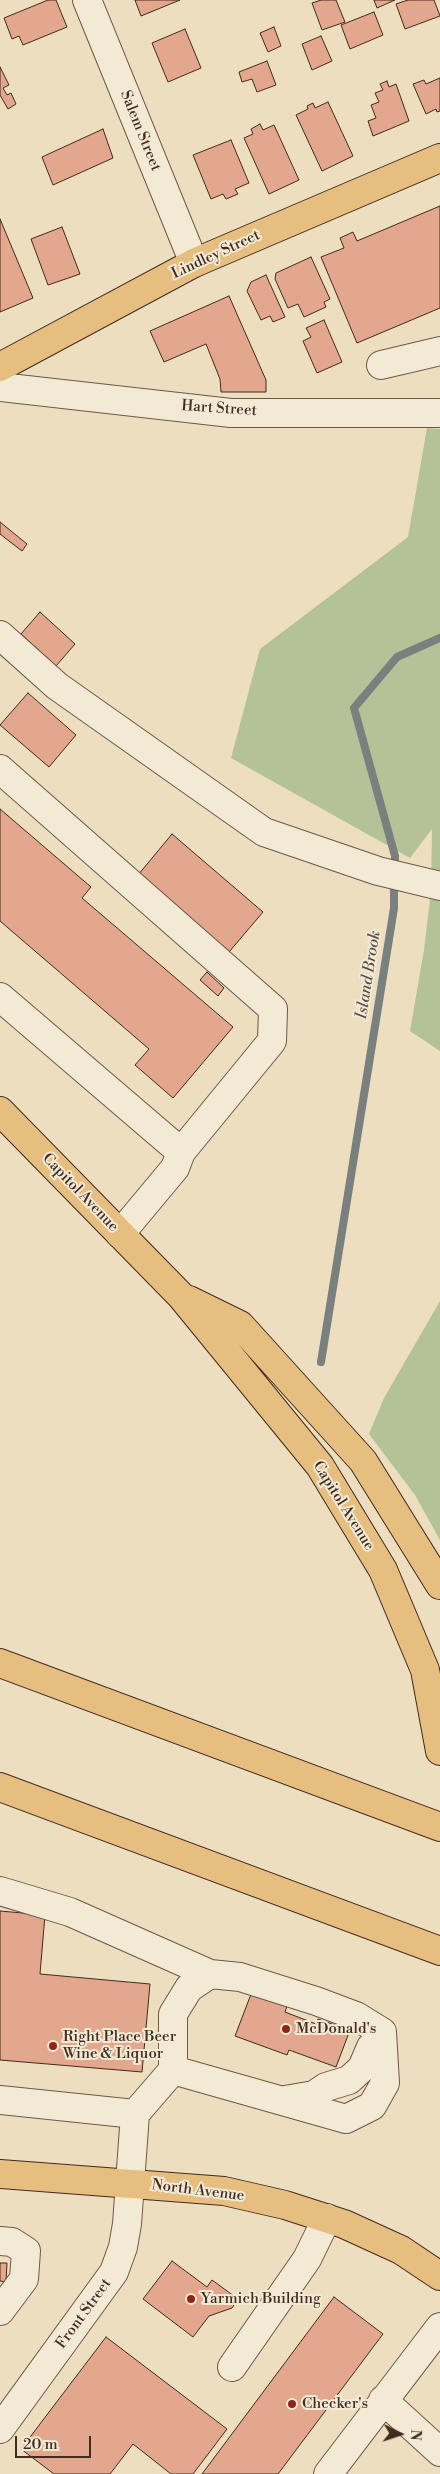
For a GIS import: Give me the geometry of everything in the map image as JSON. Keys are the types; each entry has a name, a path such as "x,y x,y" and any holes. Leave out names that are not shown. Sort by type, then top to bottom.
{"main road":[{"name":"Lindley Street","path":"0,367 194,263 440,158"},
{"name":"Capitol Avenue","path":"0,1110 181,1296 320,1466 383,1570 425,1670 440,1751"},
{"name":"Capitol Avenue","path":"181,1296 240,1325 363,1461 440,1585"},
{"path":"0,1663 440,1826"},
{"path":"0,1787 440,1951"},
{"name":"North Avenue","path":"0,2174 224,2191 285,2205 327,2218 401,2250 440,2276"}],"street":[{"name":"Salem Street","path":"87,0 194,263"},
{"path":"381,365 440,351"},
{"name":"Hart Street","path":"0,387 231,412 440,413"},
{"path":"0,635 57,686 264,832 378,871 440,886"},
{"path":"0,769 272,1009 272,1041 181,1152 174,1168 120,1234"},
{"path":"0,997 181,1152"},
{"path":"0,1890 70,1912 210,1974 240,1976 316,2001 356,2016 382,2032 385,2083 372,2106 346,2119 173,2070"},
{"path":"0,2100 134,2114 173,2070 173,2014 190,1988 210,1974"},
{"path":"284,2100 314,2095 326,2087 349,2080 362,2068 371,2047 355,2024 316,2001"},
{"name":"Front Street","path":"0,2429 114,2272 124,2247 134,2114"},
{"path":"232,2367 307,2259 327,2218"},
{"path":"0,2241 12,2242 26,2251 24,2279 0,2311"},
{"path":"328,2474 440,2327"},
{"path":"383,2400 438,2447"}],"green space":[{"path":"427,428 440,429 440,1051 410,1031 424,950 431,891 432,829 410,858 231,758 260,649 408,537"},
{"path":"440,1301 440,1540 415,1495 369,1434 384,1398"}],"building":[{"path":"48,0 56,0 67,27 23,45 19,36 12,39 4,18"},
{"path":"135,0 180,0 141,16"},
{"path":"321,0 336,0 345,22 322,30 312,3"},
{"path":"374,0 395,0 377,8"},
{"path":"408,0 434,0 440,16 405,29 396,4"},
{"path":"374,12 383,35 350,49 341,25"},
{"path":"274,27 281,46 268,52 260,33"},
{"path":"185,29 201,68 168,82 152,43"},
{"path":"321,36 332,61 312,70 302,44"},
{"path":"267,61 276,85 257,92 252,79 242,82 239,72"},
{"path":"0,67 9,85 3,88 7,95 11,93 16,104 8,109 0,95"},
{"path":"440,78 440,111 437,112 436,109 426,114 413,84 424,80 426,84"},
{"path":"387,81 389,87 396,84 409,121 373,136 368,121 376,118 371,105 379,102 375,93 383,90 380,84"},
{"path":"328,102 353,156 322,171 296,115 308,109 307,106 313,103 315,108"},
{"path":"260,124 263,130 274,125 299,180 269,194 244,138 253,134 251,129"},
{"path":"103,129 113,158 53,185 42,157"},
{"path":"231,140 249,183 235,189 238,194 226,199 223,194 211,199 193,155"},
{"path":"440,206 440,308 357,343 321,257 344,248 340,238 353,232 357,241"},
{"path":"0,219 33,298 0,312"},
{"path":"62,227 80,274 48,285 31,239"},
{"path":"311,257 330,299 324,302 326,307 304,317 298,304 288,308 275,279 276,273"},
{"path":"266,275 285,317 273,322 270,316 261,320 247,291 251,282"},
{"path":"229,296 266,380 266,392 221,392 220,379 206,344 164,362 150,331"},
{"path":"324,320 342,362 317,373 303,341 311,337 306,328"},
{"path":"0,522 27,544 22,551 0,534"},
{"path":"40,612 75,644 56,666 21,634"},
{"path":"28,693 76,735 49,767 0,725"},
{"path":"0,809 91,887 82,898 233,1027 173,1098 135,1065 149,1049 0,921"},
{"path":"172,834 263,912 229,952 138,875"},
{"path":"207,972 224,988 218,996 200,980"},
{"path":"0,1911 45,1915 40,1974 150,1984 142,2072 0,2060"},
{"name":"McDonald's","path":"253,1989 288,2003 285,2012 316,2024 318,2019 335,2025 333,2030 342,2033 344,2028 350,2030 336,2067 289,2050 287,2055 235,2036"},
{"name":"Yarmich Building","path":"172,2261 207,2287 212,2280 238,2299 232,2308 209,2316 193,2337 143,2299"},
{"path":"0,2263 7,2263 6,2282 0,2281"},
{"name":"Checker's","path":"334,2297 383,2334 278,2474 202,2474"},
{"path":"106,2337 227,2429 193,2474 171,2474 133,2444 110,2474 54,2474 21,2449"}],"waterway":[{"name":"Island Brook","path":"395,869 395,856 354,708 397,657 440,638"},
{"name":"Island Brook","path":"321,1362 394,908 394,881"}],"place":[{"name":"McDonald's","path":"286,2029"},
{"name":"Right Place Beer Wine & Liquor","path":"53,2046"},
{"name":"Yarmich Building","path":"191,2299"},
{"name":"Checker's","path":"292,2404"}]}
